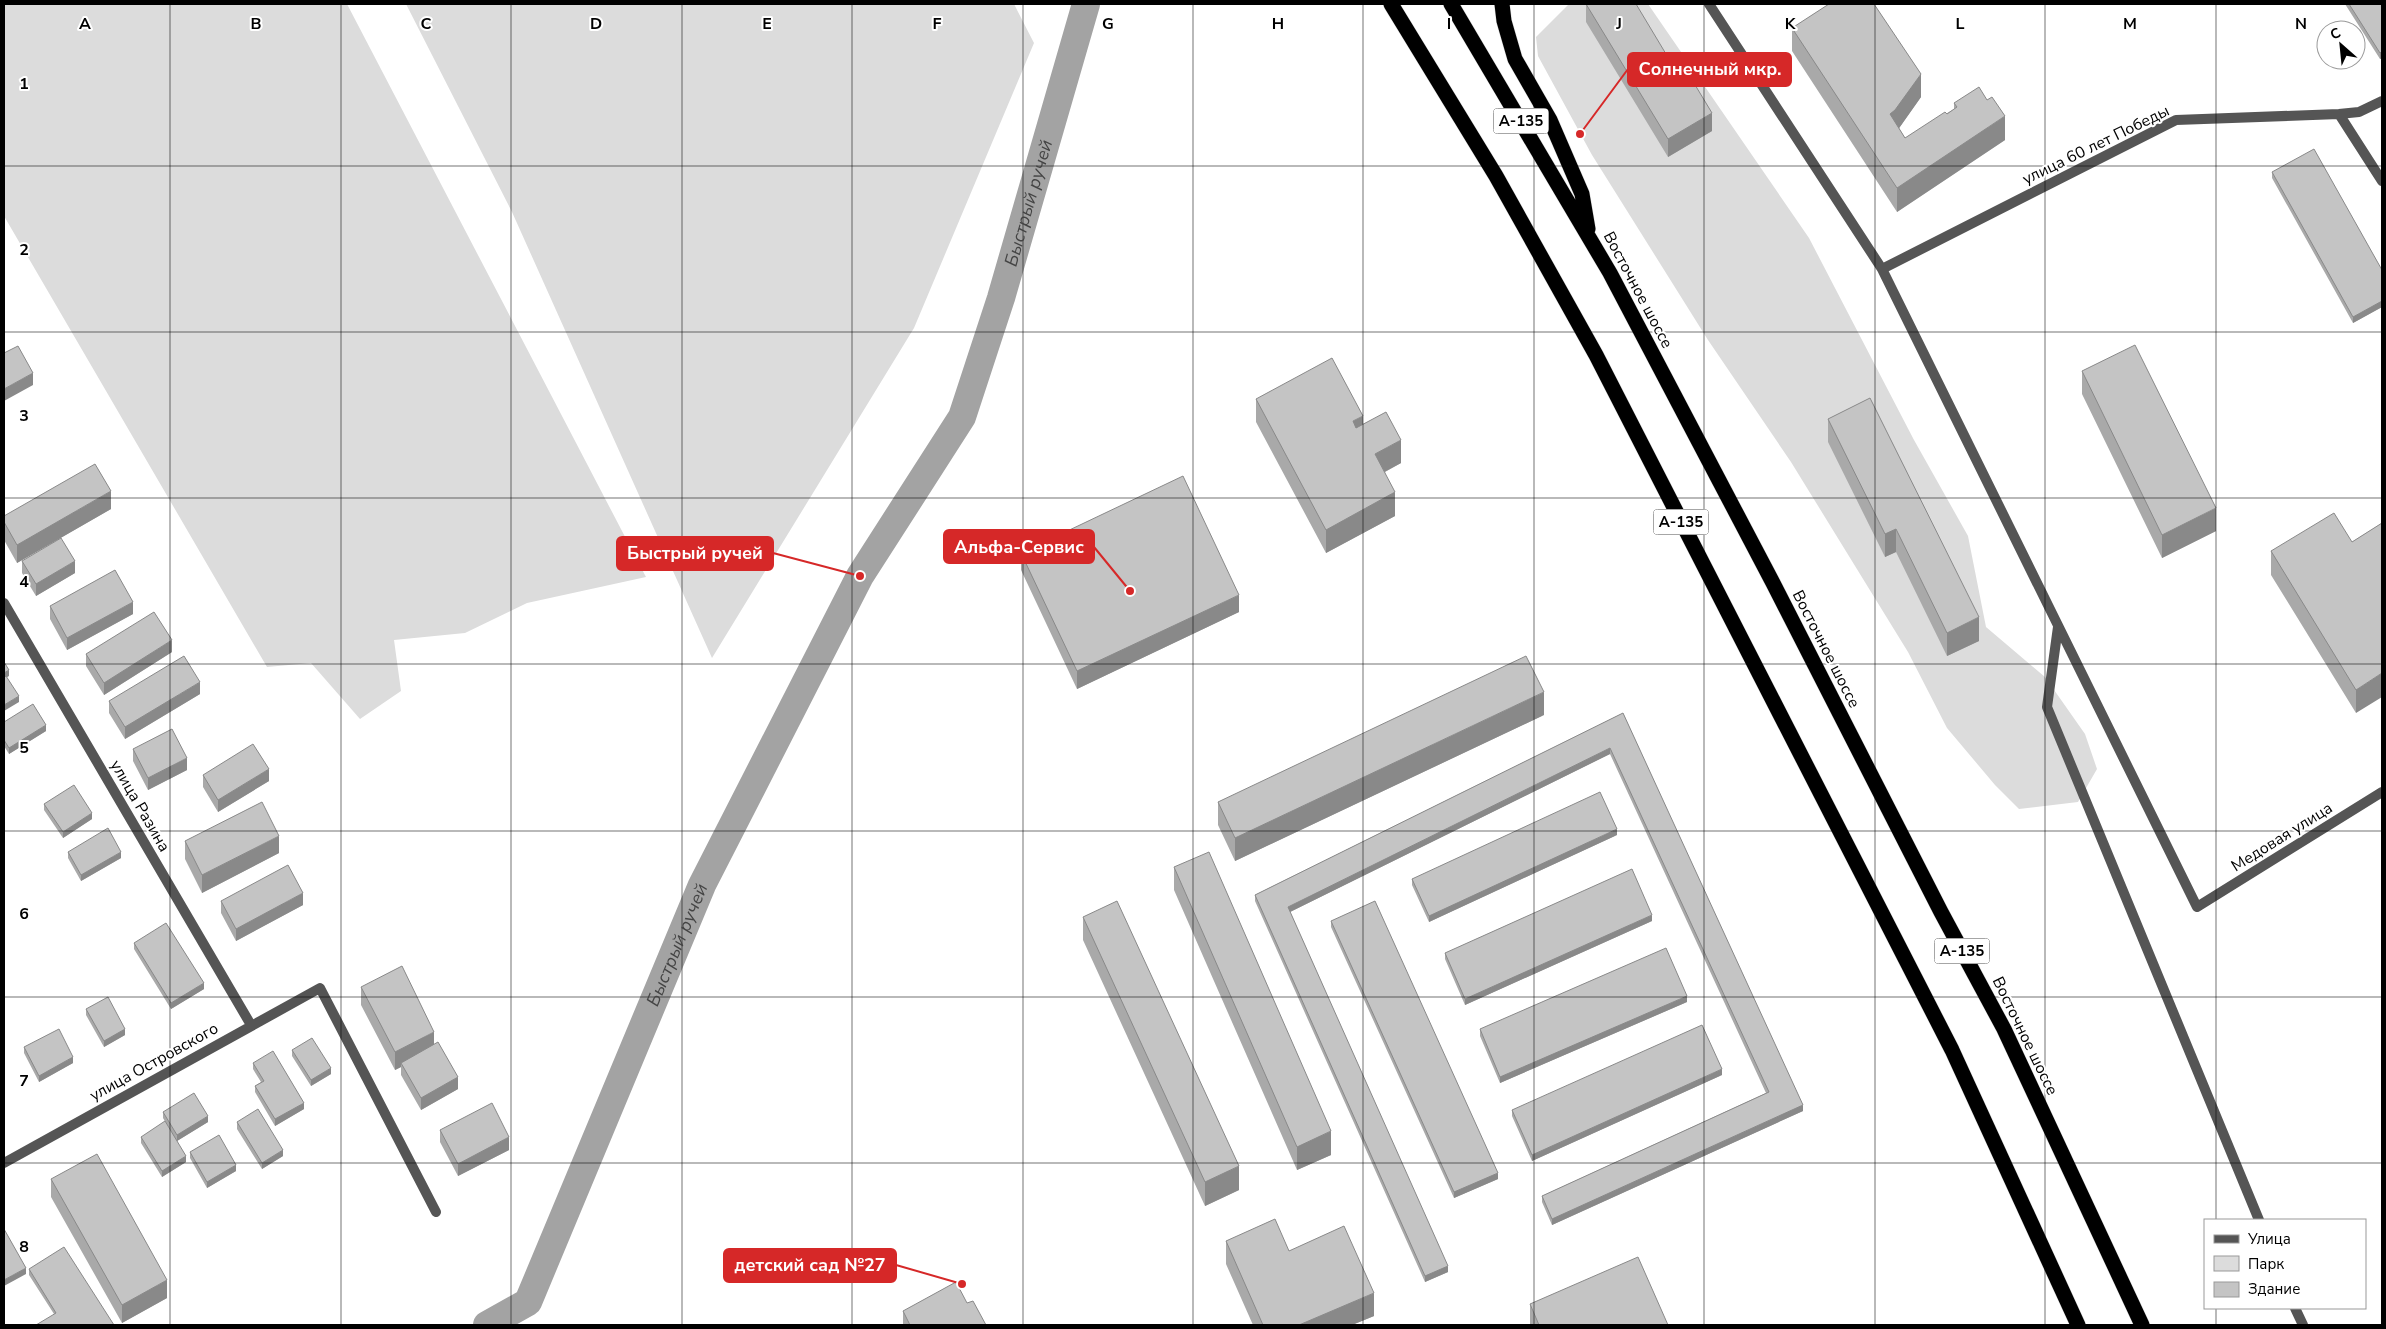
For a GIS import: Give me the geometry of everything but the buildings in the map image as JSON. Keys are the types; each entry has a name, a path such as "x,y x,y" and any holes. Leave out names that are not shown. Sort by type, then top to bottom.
{"highway":[{"name":"А-135","path":"1391,4 1496,176 1596,355 1952,1050 2078,1325"},
{"name":"Восточное шоссе","path":"1451,4 1590,238 1768,574 1937,904 2004,1029 2142,1325"},
{"path":"1502,4 1504,21 1515,59 1550,120 1582,194 1590,238"}],"street":[{"path":"1709,4 1882,268 2059,626 2048,707 2259,1219"},
{"name":"улица 60 лет Победы","path":"1882,268 2176,120 2360,112 2382,100"},
{"path":"2339,114 2382,181"},
{"name":"улица Разина","path":"4,603 251,1025"},
{"name":"Медовая улица","path":"2059,626 2197,907 2382,792"},
{"name":"улица Островского","path":"4,1163 320,988 436,1212"},
{"path":"2295,1309 2302,1325"}],"green space":[{"path":"4,4 347,4 646,577 527,603 465,633 394,640 401,691 360,719 311,663 267,667 4,216"},
{"path":"406,4 1014,4 1034,43 914,328 712,658 512,212"},
{"path":"1569,4 1648,4 1809,238 1914,440 1968,536 1986,627 2045,677 2085,734 2097,769 2078,802 2019,809 1995,785 1947,728 1908,652 1791,462 1708,340 1592,155 1538,56 1536,37"}],"waterway":[{"name":"Быстрый ручей","path":"487,1325 528,1302 702,885 860,576 962,417 1001,298 1086,4"}],"place":[{"name":"Солнечный мкр.","path":"1580,134"},
{"name":"Быстрый ручей","path":"860,576"},
{"name":"Альфа-Сервис","path":"1130,591"},
{"name":"детский сад №27","path":"962,1284"}]}
